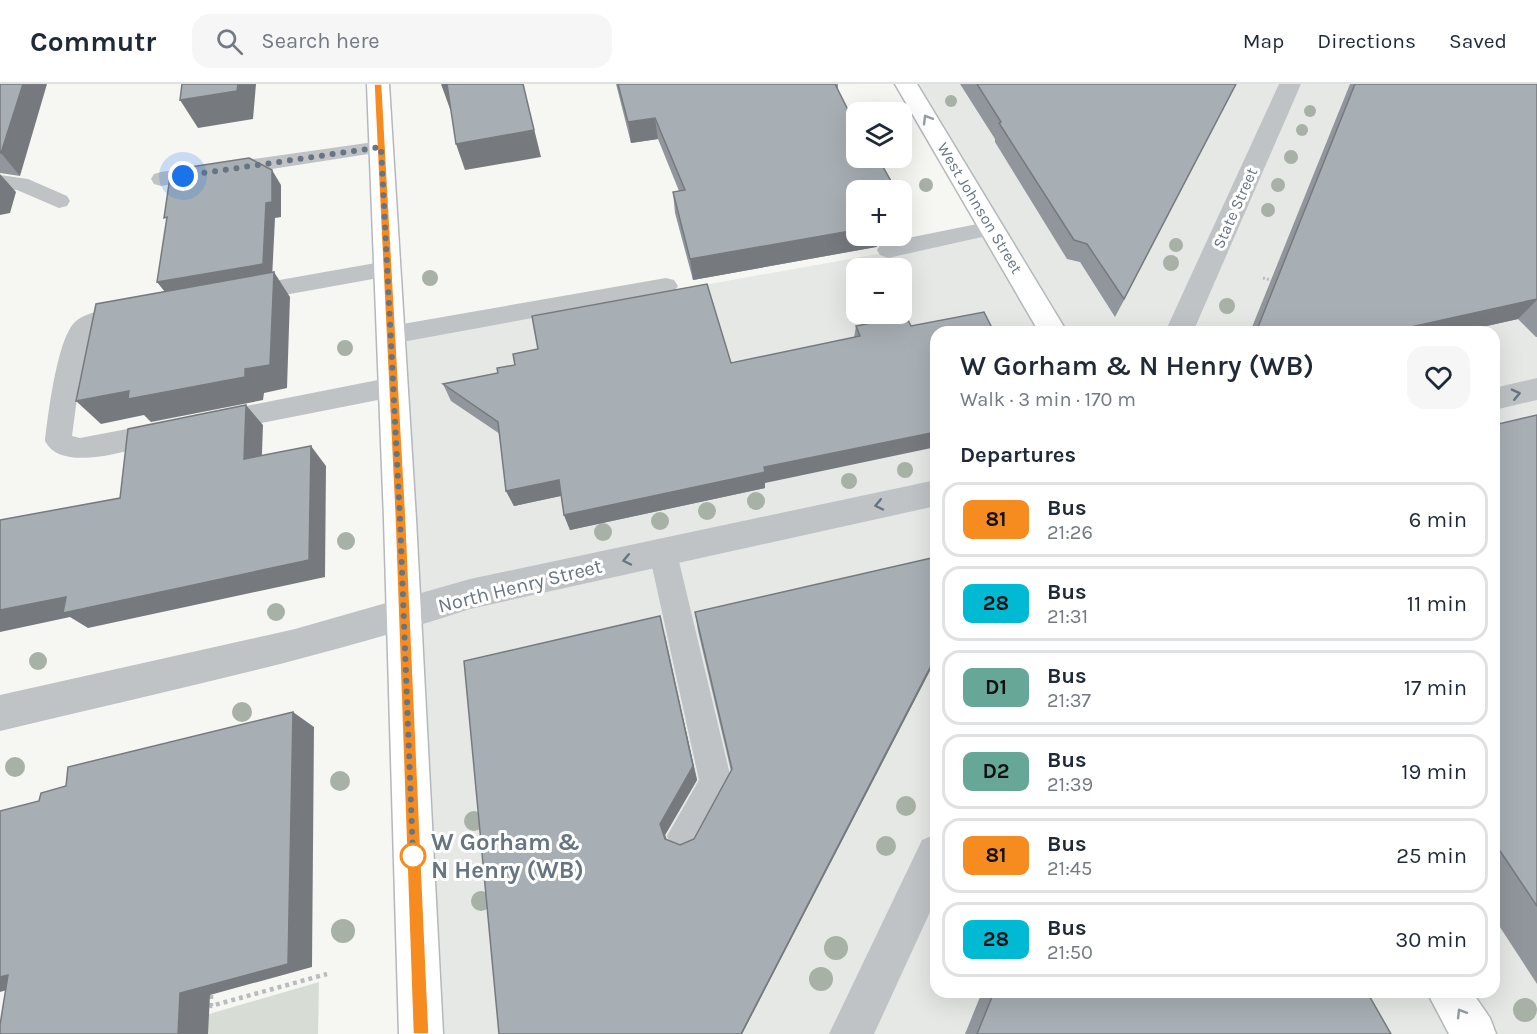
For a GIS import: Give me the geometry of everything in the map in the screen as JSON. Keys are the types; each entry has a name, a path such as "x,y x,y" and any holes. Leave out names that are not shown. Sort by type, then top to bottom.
{"main road":[{"path":"378,84 404,617 421,1034"},
{"name":"West Johnson Street","path":"906,84 1049,326"},
{"path":"1453,998 1474,1034"}],"street":[{"name":"State Street","path":"1182,326 1290,84"},
{"path":"1500,398 1537,389"},
{"name":"North Henry Street","path":"0,713 327,638 404,617 470,594 930,494"},
{"path":"851,1034 930,867"}],"lane":[{"path":"161,179 381,147"},
{"path":"0,182 21,184 59,201"},
{"path":"888,250 992,228"},
{"path":"224,298 387,268"},
{"path":"391,335 666,286"},
{"path":"157,310 100,320 88,324 80,332 64,398 58,441 66,446 80,448 393,387"},
{"path":"663,553 716,783 684,836"}],"path":[{"path":"1263,278 1271,280"},
{"path":"211,995 211,1006 327,974"}],"shaded area":[{"path":"906,84 1537,84 1537,1034 421,1034 391,341 846,260 846,324 912,324 912,258 855,258 995,233"},
{"path":"319,982 318,1034 191,1034 192,1019"}],"building":[{"path":"0,84 23,84 1,153 0,153"},
{"path":"182,84 238,84 237,91 180,100"},
{"path":"447,84 523,84 534,130 456,144"},
{"path":"618,84 835,84 846,106 846,168 884,168 890,180 846,180 846,232 690,259 673,192 685,190 655,118 628,122"},
{"path":"977,84 1236,84 1124,299 1087,244 1074,240 999,123 1001,122"},
{"path":"1355,84 1537,84 1537,299 1415,326 1258,326"},
{"path":"249,158 272,170 272,202 266,203 263,264 157,282 167,217 164,218 171,170"},
{"path":"274,272 270,365 245,369 245,377 128,399 129,391 76,401 96,304"},
{"path":"707,284 731,363 860,336 856,326 866,324 910,324 911,326 984,312 991,326 930,326 930,433 764,467 765,472 564,515 559,480 506,491 498,422 443,384 498,373 497,368 515,365 513,354 538,349 532,316"},
{"path":"246,405 244,459 311,446 309,560 63,613 66,597 0,610 0,520 120,498 128,429"},
{"path":"1537,415 1537,906 1500,851 1500,424"},
{"path":"930,558 930,668 741,1034 499,1034 464,661 660,616 693,766 660,824 665,839 680,845 694,839 732,769 695,612"},
{"path":"293,712 288,964 180,993 178,1034 0,1034 8,975 0,977 0,811 39,801 41,793 66,786 68,767"},
{"path":"992,998 1370,998 1391,1034 977,1034"}],"bus line":[{"name":"81","path":"378,84 400,519 421,1034"}],"place":[{"name":"W Gorham & N Henry (WB)","path":"413,856"}],"route":[{"path":"183,176 381,147 400,519 413,856"}]}
